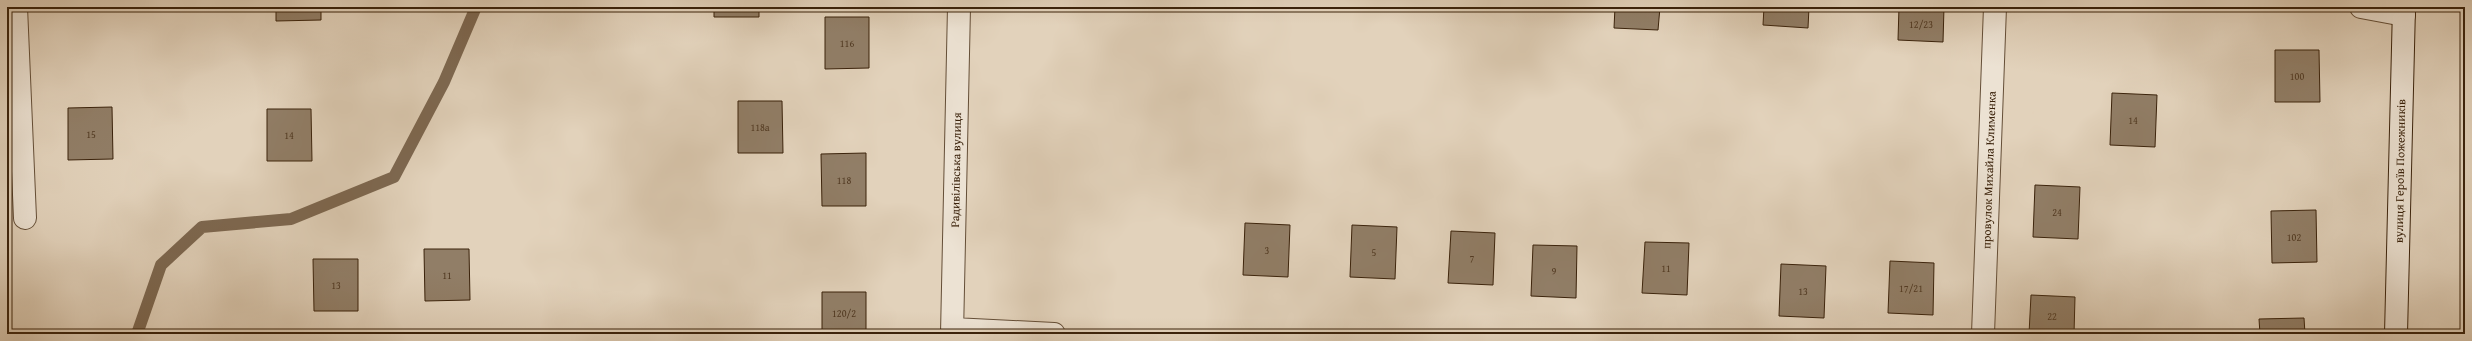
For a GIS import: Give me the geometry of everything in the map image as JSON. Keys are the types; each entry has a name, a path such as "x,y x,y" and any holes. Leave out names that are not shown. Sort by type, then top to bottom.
{"street":[{"path":"16,7 25,218"},
{"name":"Радивілівська вулиця","path":"952,331 959,7"},
{"name":"провулок Михайла Клименка","path":"1983,334 1995,7"},
{"path":"2361,7 2404,11"},
{"name":"вулиця Героїв Пожежників","path":"2396,334 2404,11"},
{"path":"952,331 1054,334"}],"building":[{"path":"276,7 321,7 321,20 276,21"},
{"path":"714,7 759,7 759,17 714,17"},
{"path":"1615,7 1660,7 1658,30 1614,28"},
{"path":"1764,7 1809,7 1808,28 1763,25"},
{"path":"1899,7 1944,7 1943,42 1898,40"},
{"path":"825,17 869,17 869,68 825,69"},
{"path":"2275,50 2319,50 2320,102 2275,102"},
{"path":"2112,93 2157,95 2155,147 2110,145"},
{"path":"738,101 782,101 783,153 738,153"},
{"path":"112,107 113,159 68,160 68,108"},
{"path":"267,109 311,109 312,161 267,161"},
{"path":"866,153 866,206 822,206 821,154"},
{"path":"2035,185 2080,187 2078,239 2033,237"},
{"path":"2316,210 2317,262 2272,263 2271,211"},
{"path":"1245,223 1290,225 1288,277 1243,275"},
{"path":"1352,225 1397,227 1395,279 1350,277"},
{"path":"1451,231 1495,233 1493,285 1448,283"},
{"path":"1645,242 1689,243 1687,295 1642,293"},
{"path":"1533,245 1577,246 1576,298 1531,296"},
{"path":"424,249 469,249 470,300 425,301"},
{"path":"313,259 358,259 358,311 314,311"},
{"path":"1890,261 1934,263 1933,315 1888,313"},
{"path":"1781,264 1826,266 1824,318 1779,316"},
{"path":"822,292 866,292 866,334 822,334"},
{"path":"2031,295 2075,297 2074,334 2029,334"},
{"path":"2304,318 2305,334 2260,334 2259,319"}],"waterway":[{"path":"137,334 161,265 202,227 291,219 394,177 444,82 476,7"}]}
